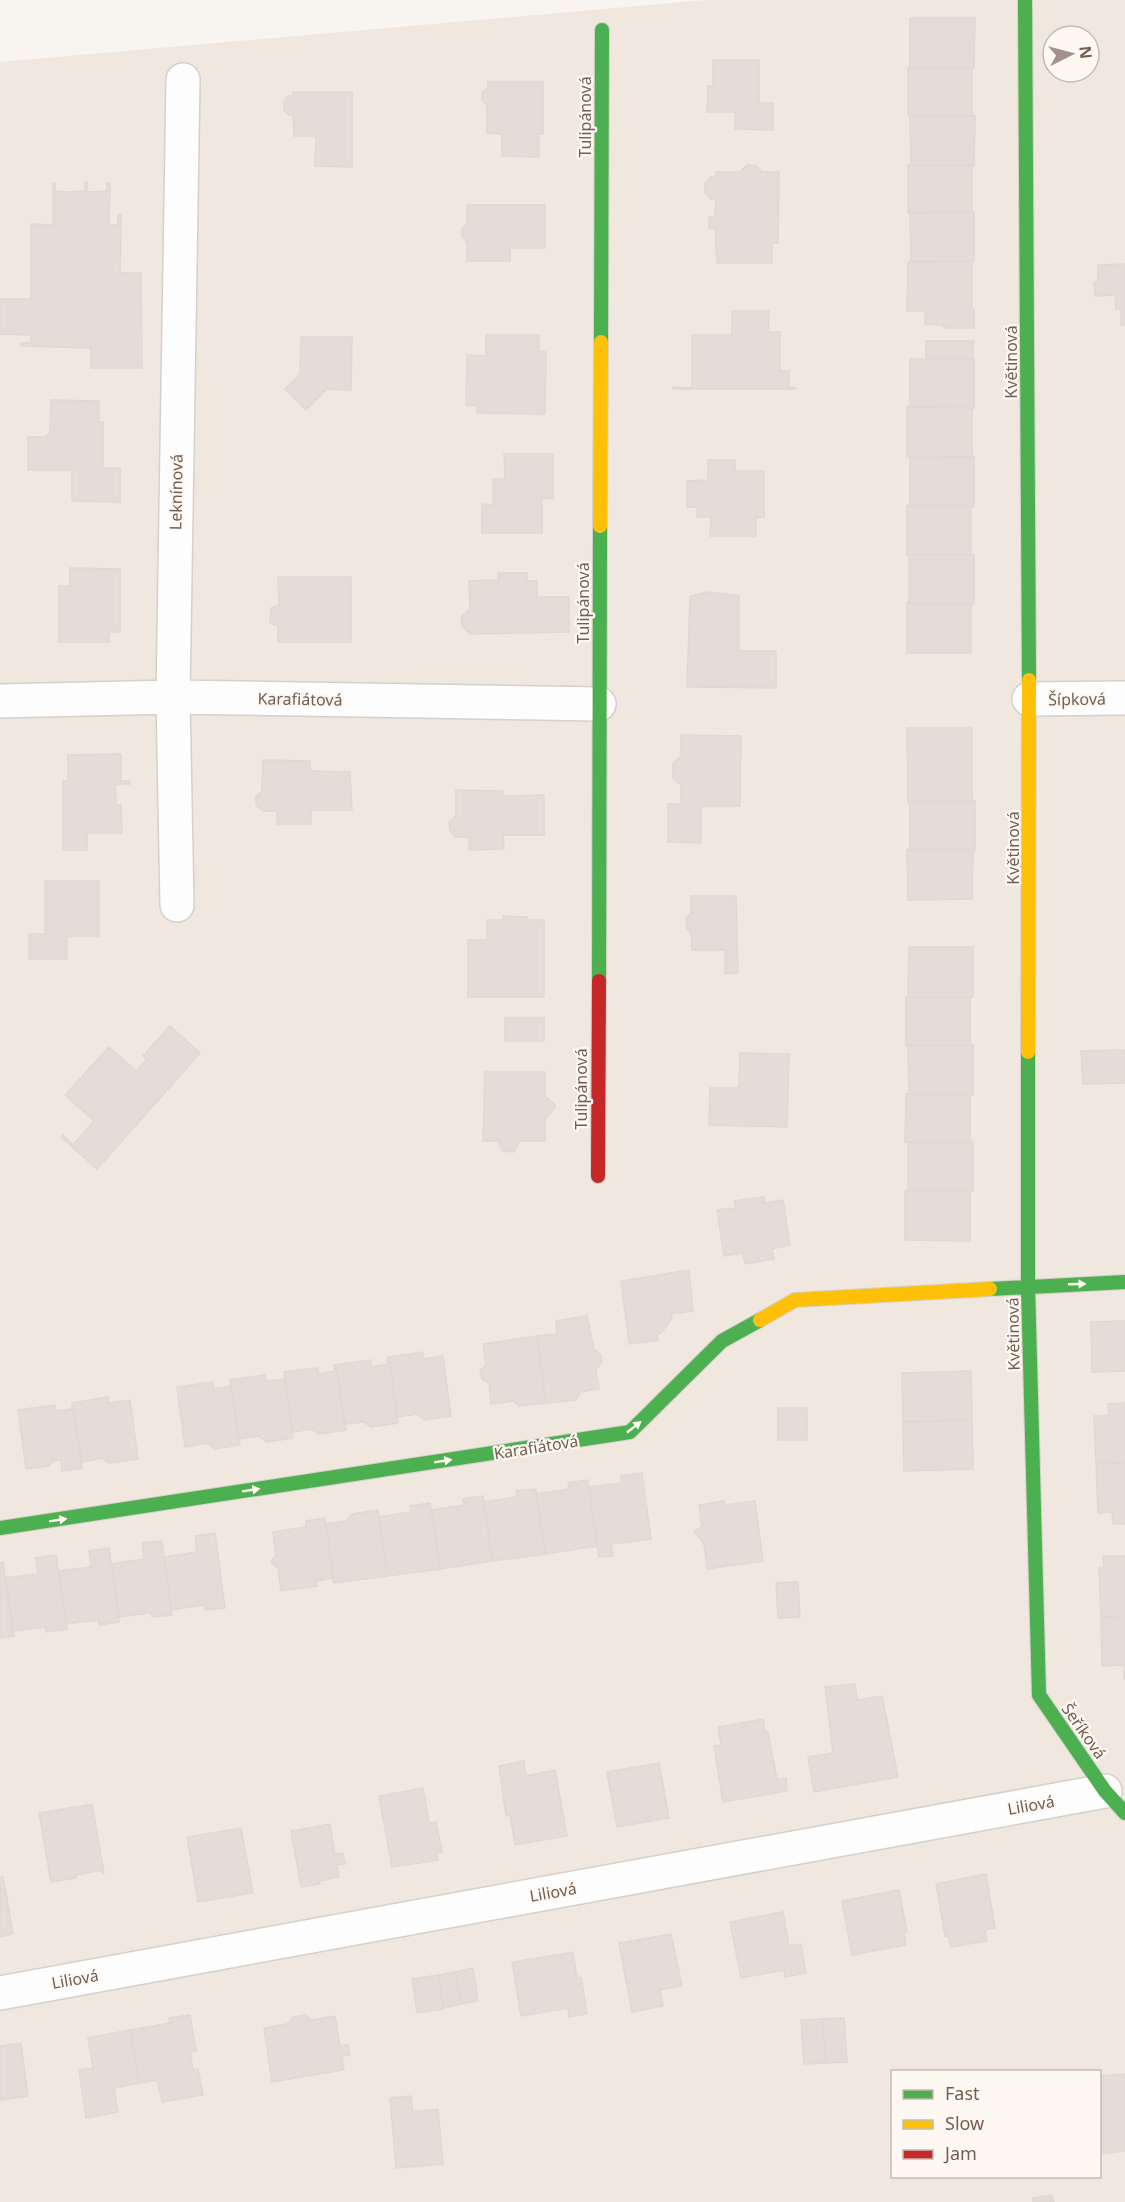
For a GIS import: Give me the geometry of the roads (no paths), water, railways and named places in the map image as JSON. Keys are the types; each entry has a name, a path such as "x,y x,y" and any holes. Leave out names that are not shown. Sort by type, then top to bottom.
{"street":[{"name":"Květinová","path":"1025,0 1029,699 1029,1286 1039,1695"},
{"name":"Tulipánová","path":"598,1176 602,30"},
{"name":"Leknínová","path":"177,905 173,697 183,80"},
{"name":"Karafiátová","path":"0,701 173,697 599,704"},
{"name":"Šípková","path":"1029,699 1125,698"},
{"name":"Karafiátová","path":"0,1528 630,1432 722,1341 795,1300 1125,1282"},
{"name":"Šeříková","path":"1039,1695 1115,1802"},
{"name":"Liliová","path":"0,1993 1115,1802"}]}
